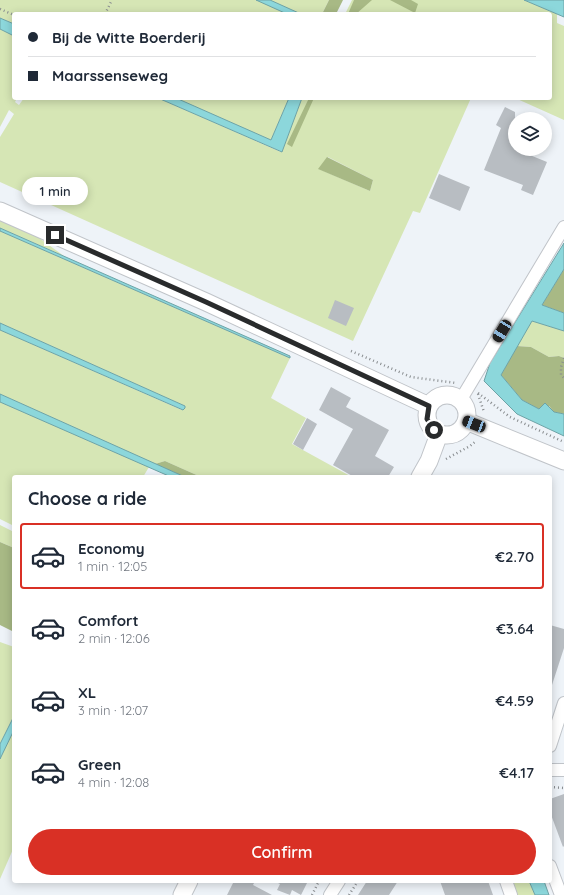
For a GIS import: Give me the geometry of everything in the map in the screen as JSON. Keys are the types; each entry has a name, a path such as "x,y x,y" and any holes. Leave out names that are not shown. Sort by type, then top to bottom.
{"street":[{"path":"0,211 206,302 429,406"},
{"path":"468,393 443,396 437,398 429,406 427,419 434,430 439,434 452,434 458,432 466,421 465,407 468,393 564,227"},
{"path":"466,421 564,461"},
{"path":"421,475 429,461 439,434"},
{"path":"552,740 564,703"},
{"path":"552,770 564,770"},
{"path":"552,871 561,895"},
{"path":"182,895 188,883"},
{"path":"330,895 338,883"},
{"path":"507,883 511,895"}],"path":[{"path":"106,12 112,0"},
{"path":"0,9 12,15"},
{"path":"564,358 561,367 561,375 564,378"},
{"path":"443,461 475,442 483,428 484,410 468,393"},
{"path":"468,393 510,417 564,442"},
{"path":"552,787 564,788"},
{"path":"312,895 318,883"},
{"path":"349,895 357,883"}],"green space":[{"path":"0,0 329,0 323,12 12,12 12,23 0,18"},
{"path":"329,0 343,0 337,12 323,12"},
{"path":"352,0 524,0 557,14 557,23 564,26 564,120 552,115 552,112 546,112 519,100 552,100 552,12 346,12"},
{"path":"354,0 372,0 358,12 349,12"},
{"path":"390,0 411,0 418,4 415,12"},
{"path":"0,29 12,35 12,100 16,100 15,102 19,105 23,100 163,100 281,152 301,100 470,100 420,213 413,211 353,341 0,182 0,137 14,114 9,110 0,127","holes":["328,157 373,180 370,191 319,169"]},
{"path":"180,100 288,100 271,140"},
{"path":"308,100 313,100 292,147 287,144"},
{"path":"327,157 373,180 370,191 318,169"},
{"path":"0,219 35,235 64,256 0,228"},
{"path":"0,231 290,358 271,398 306,418 292,444 348,475 196,475 165,461 155,464 0,394 0,330 182,410 185,406 0,323"},
{"path":"564,269 564,313 542,305"},
{"path":"532,321 564,331 564,358 559,356 549,357 531,347 517,346"},
{"path":"517,346 531,347 549,357 559,356 564,358 564,414 554,412 549,406 539,409 522,400 501,375"},
{"path":"0,402 149,467 144,475 12,475 12,525 0,519"},
{"path":"165,461 196,475 180,475 155,464"},
{"path":"0,525 12,531 12,547 0,542"},
{"path":"0,542 12,547 12,631 0,625"},
{"path":"0,642 12,646 12,720 0,744"},
{"path":"12,734 12,852 0,879 0,759"},
{"path":"511,883 530,883 535,895 515,895"}],"water":[{"path":"256,0 270,0 297,12 283,12"},
{"path":"524,0 564,0 564,17"},
{"path":"0,18 12,23 12,35 0,29"},
{"path":"163,100 181,100 271,140 288,100 301,100 282,152"},
{"path":"0,228 290,356 290,358 0,231"},
{"path":"564,243 564,269 542,305 564,313 564,331 532,321 501,375 522,400 539,409 545,403 554,412 564,414 564,436 517,414 484,381 490,363"},
{"path":"0,323 185,406 185,408 183,410 0,330"},
{"path":"0,394 181,475 166,475 0,402"},
{"path":"12,720 12,734 0,759 0,744"},
{"path":"530,883 545,883 549,895 535,895"}],"building":[{"path":"505,107 515,112 508,112 508,156 532,156 547,162 533,195 521,190 523,185 484,170 501,128 496,125"},
{"path":"439,174 470,187 460,211 429,198"},
{"path":"335,300 354,308 346,326 328,318"},
{"path":"331,387 351,398 346,407 389,430 375,456 394,467 389,475 350,475 333,465 353,429 319,410"},
{"path":"307,418 317,424 303,450 293,444"},
{"path":"552,626 564,629 564,648 552,685"},
{"path":"564,794 563,847 552,817 552,798"},
{"path":"233,883 254,883 253,885 272,895 227,895"},
{"path":"278,883 307,883 301,895 292,890 290,895 277,890 280,884"},
{"path":"366,883 397,883 389,895 358,895"},
{"path":"441,883 489,883 493,895 445,895"}],"route":[{"path":"55,235 206,302 429,406 427,419 434,430"}]}
